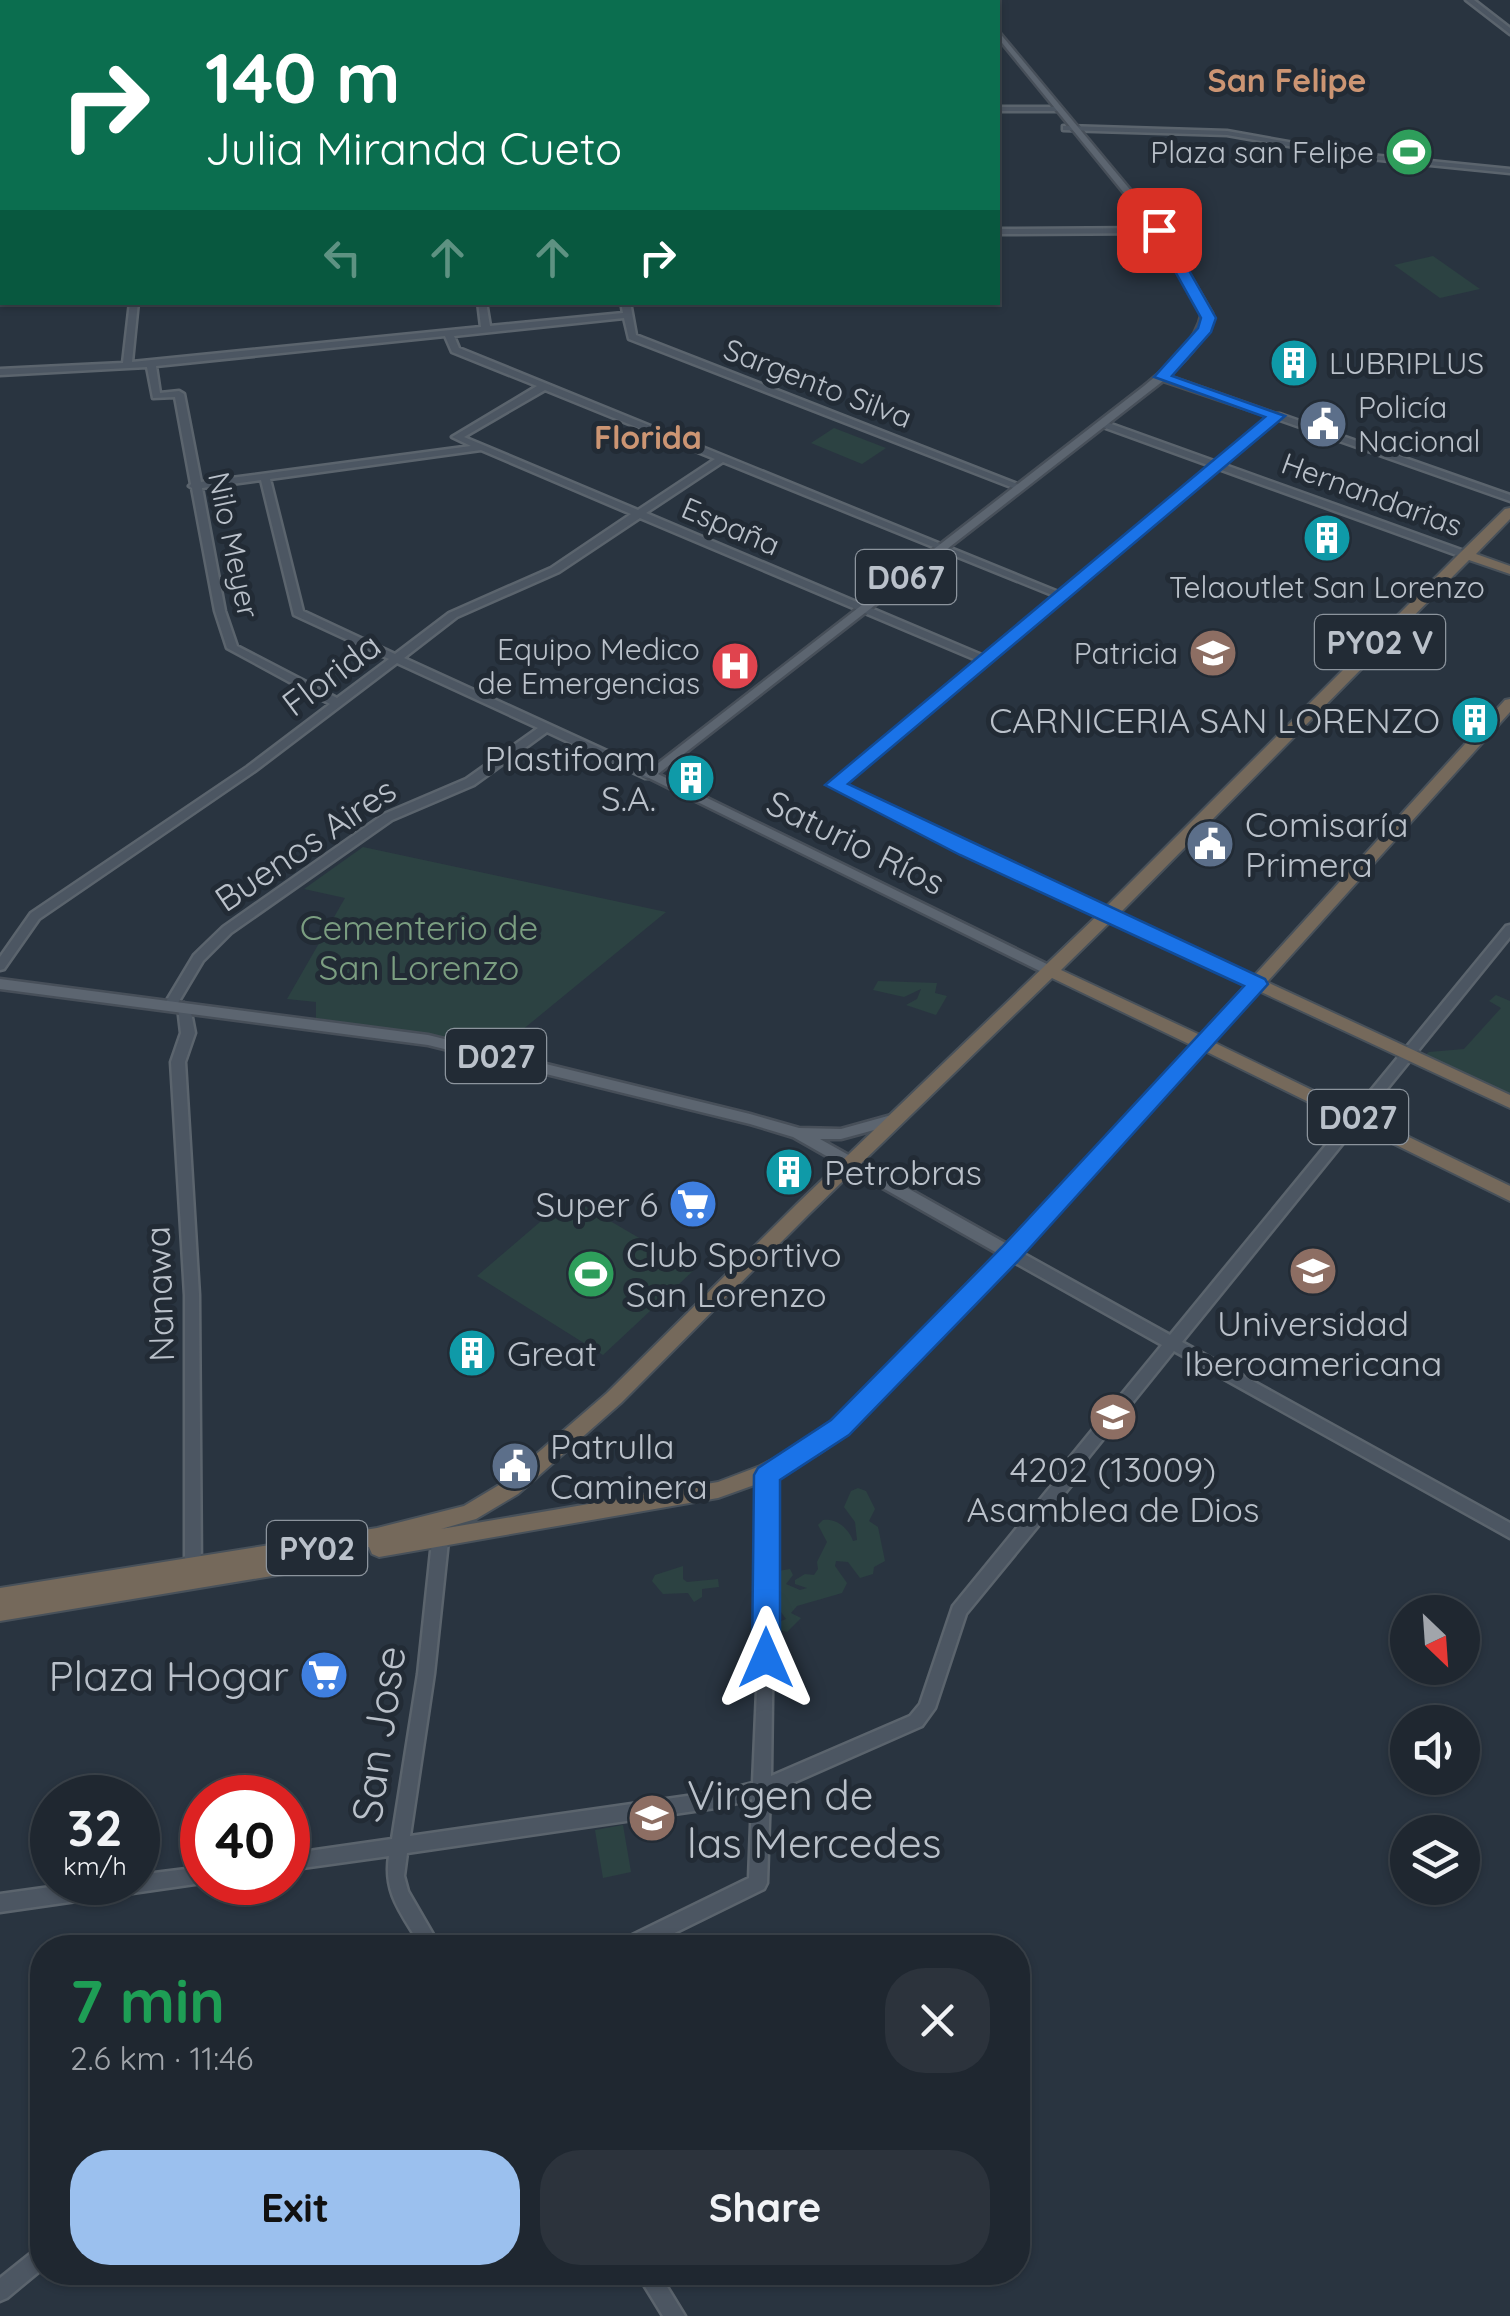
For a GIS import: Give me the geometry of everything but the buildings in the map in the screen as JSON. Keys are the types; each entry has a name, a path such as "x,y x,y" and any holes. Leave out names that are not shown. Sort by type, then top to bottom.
{"highway":[{"name":"PY02 V","path":"478,1508 543,1462 606,1406 1109,914 1510,512"},
{"name":"Hernandarias","path":"1466,555 1510,570"},
{"name":"PY02","path":"0,1612 441,1530 491,1529 718,1490 767,1475 840,1428 1010,1253 1510,703"},
{"name":"D027","path":"1109,914 1510,1102"},
{"name":"Saturio Ríos","path":"1048,970 1510,1194"},
{"name":"PY02","path":"441,1530 478,1508"},
{"path":"478,1508 491,1529"},
{"name":"PY02","path":"0,1597 193,1574"}],"main road":[{"name":"D067","path":"1000,36 1053,109"},
{"name":"D067","path":"648,775 1104,424 1162,377 1205,329 1200,310 1156,230 1000,44"},
{"path":"1162,377 1277,416"},
{"path":"1109,914 967,851 835,785 1277,416"},
{"name":"Saturio Ríos","path":"648,775 1048,970"},
{"name":"D027","path":"3,987 428,1040 798,1133 1010,1253"},
{"path":"798,1133 841,1134 895,1120"}],"street":[{"path":"1470,0 1510,29"},
{"path":"1478,0 1510,29"},
{"path":"1000,109 1053,109"},
{"path":"1070,128 1247,135 1378,159 1510,171"},
{"path":"1000,232 1156,230"},
{"path":"127,365 134,305"},
{"path":"482,305 486,330"},
{"name":"Sargento Silva","path":"626,305 632,337 1020,487"},
{"path":"0,372 152,364 628,315"},
{"path":"449,334 455,350 1061,595"},
{"name":"Nilo Meyer","path":"152,364 156,396 179,394 220,611 232,648 337,703"},
{"name":"España","path":"544,386 457,437 985,660"},
{"path":"1277,416 1510,498"},
{"name":"Hernandarias","path":"1104,424 1466,555"},
{"path":"194,486 480,448"},
{"name":"Florida","path":"0,966 35,916 221,790 453,615 555,570 720,459"},
{"name":"Saturio Ríos","path":"266,477 294,606 311,622 648,775"},
{"name":"Buenos Aires","path":"177,1006 198,958 227,930 388,818 470,782 547,727"},
{"path":"1412,1054 1510,928"},
{"path":"310,1859 722,1798 763,1788 923,1715 959,1611 1068,1477 1080,1472 1359,1118 1510,940"},
{"name":"Nanawa","path":"177,1006 188,1033 178,1062 192,1295 193,1574"},
{"path":"1010,1253 1510,1531"},
{"path":"651,1935 758,1883 767,1475"},
{"name":"San Jose","path":"424,1935 400,1894 395,1876 441,1530"},
{"path":"0,1903 180,1878"},
{"path":"0,2292 30,2266"},
{"path":"655,2285 675,2316"}],"green space":[{"path":"1433,256 1480,289 1440,298 1394,265"},
{"path":"834,428 886,448 862,464 811,443"},
{"name":"Cementerio de San Lorenzo","path":"363,847 666,912 499,1049 316,1018 316,1002 287,999 345,898 304,889"},
{"path":"878,981 937,983 935,993 947,996 936,1015 906,1005 917,999 921,989 904,997 873,990"},
{"path":"1496,995 1510,1001 1510,1098 1423,1057 1429,1052 1464,1049 1501,1008 1489,1001"},
{"name":"Club Sportivo San Lorenzo","path":"569,1197 694,1270 603,1355 477,1276"},
{"path":"851,1491 866,1491 875,1509 869,1521 878,1527 885,1561 874,1567 873,1574 860,1578 848,1562 836,1561 835,1566 847,1583 842,1593 797,1606 791,1613 801,1618 787,1632 779,1630 779,1622 786,1619 776,1601 778,1571 790,1569 793,1575 786,1584 800,1590 807,1588 795,1584 795,1580 805,1574 814,1575 818,1569 817,1562 827,1542 818,1525 823,1520 838,1523 853,1541 857,1540 855,1522 844,1507"},
{"path":"683,1566 683,1579 687,1582 718,1579 719,1587 702,1589 702,1597 694,1602 688,1593 663,1594 652,1581 655,1575"},
{"path":"623,1825 631,1872 603,1878 595,1830"}],"place":[{"name":"Plaza san Felipe","path":"1409,152"},
{"name":"LUBRIPLUS","path":"1294,363"},
{"name":"Policía Nacional","path":"1323,424"},
{"name":"Telaoutlet San Lorenzo","path":"1327,538"},
{"name":"Patricia","path":"1213,653"},
{"name":"Equipo Medico de Emergencias","path":"735,666"},
{"name":"CARNICERIA SAN LORENZO","path":"1475,720"},
{"name":"Plastifoam S.A.","path":"691,778"},
{"name":"Comisaría Primera","path":"1210,844"},
{"name":"Petrobras","path":"789,1172"},
{"name":"Super 6","path":"693,1204"},
{"name":"Universidad Iberoamericana","path":"1313,1271"},
{"name":"Club Sportivo San Lorenzo","path":"591,1274"},
{"name":"Great","path":"472,1353"},
{"name":"4202 (13009) Asamblea de Dios","path":"1113,1417"},
{"name":"Patrulla Caminera","path":"515,1466"},
{"name":"Plaza Hogar","path":"324,1675"},
{"name":"Virgen de las Mercedes","path":"652,1818"}],"district":[{"name":"San Felipe","path":"1287,80"},
{"name":"Florida","path":"648,437"}],"route":[{"path":"766,1658 767,1475 840,1428 1010,1253 1258,984 967,851 835,785 1277,416 1162,377 1205,329 1209,318 1159,230"}]}
